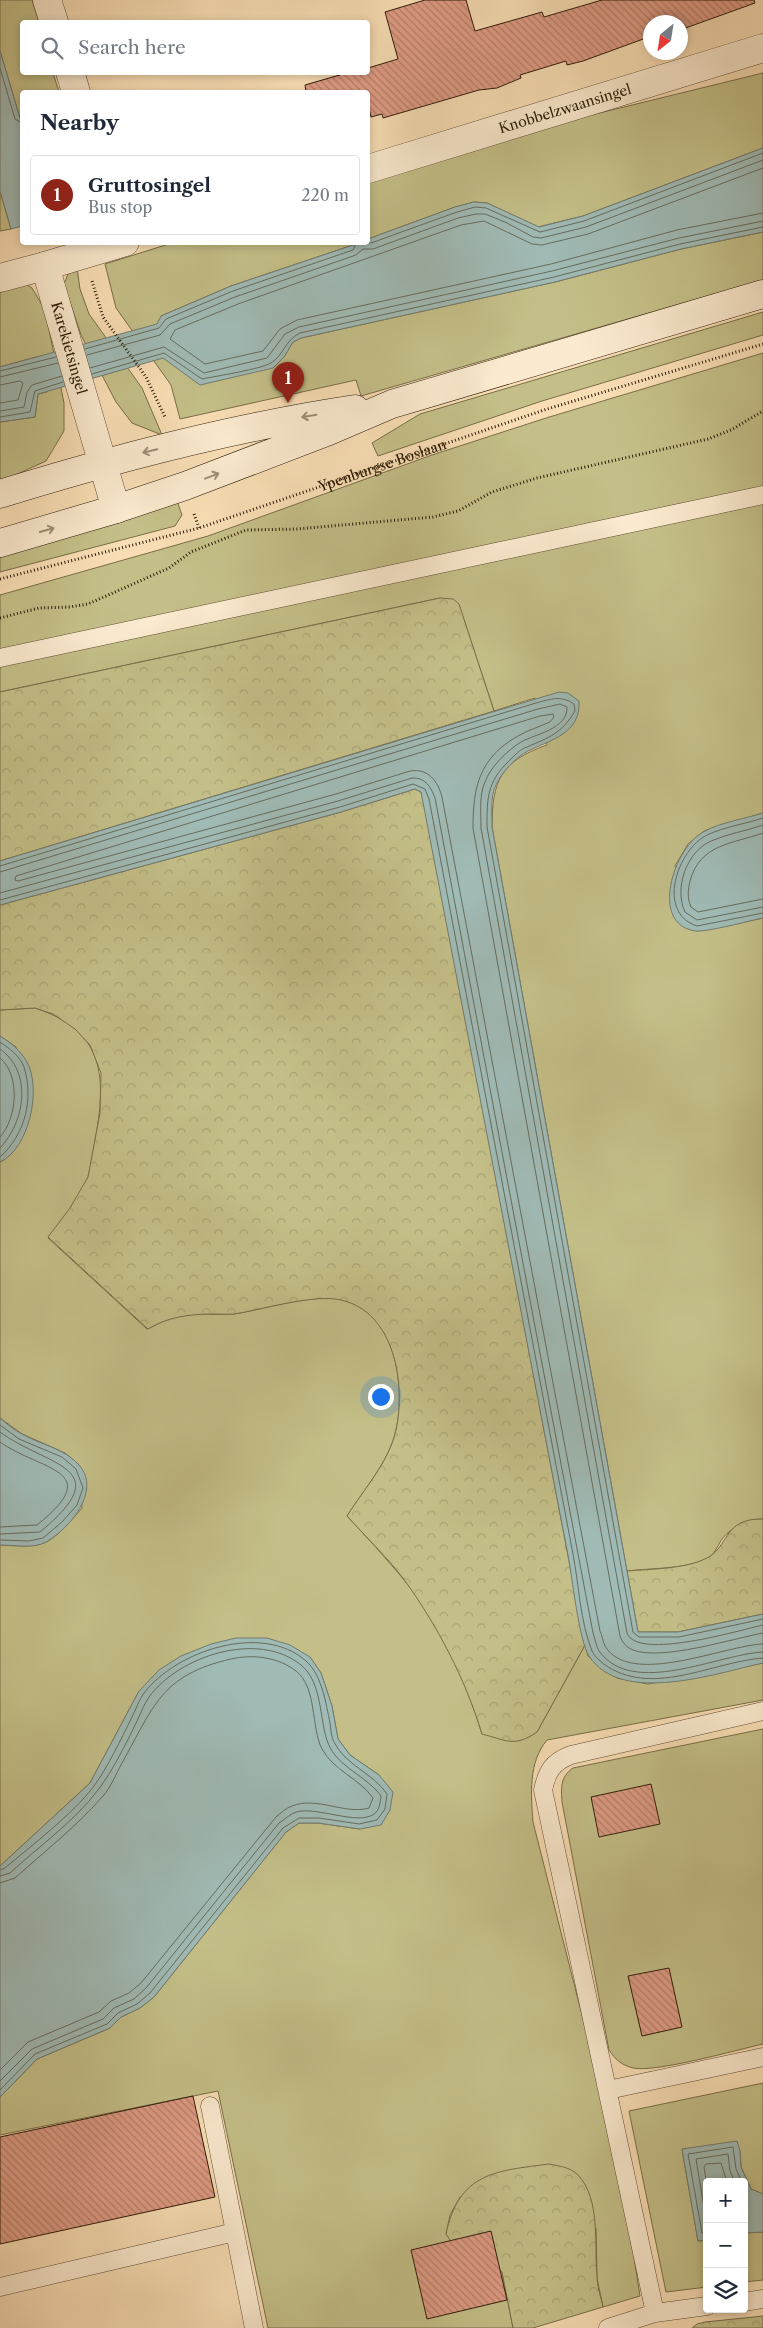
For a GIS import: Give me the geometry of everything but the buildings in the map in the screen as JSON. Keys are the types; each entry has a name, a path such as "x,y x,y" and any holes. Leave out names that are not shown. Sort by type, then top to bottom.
{"main road":[{"path":"47,0 53,20"},
{"name":"Knobbelzwaansingel","path":"370,167 763,48"},
{"path":"71,75 75,90"},
{"path":"0,278 117,245"},
{"name":"Karekietsingel","path":"45,266 116,509"},
{"path":"0,543 116,509 185,486 329,431 392,404 763,294"},
{"path":"0,494 103,462 305,417 392,404"}],"lane":[{"path":"0,658 763,496"},
{"path":"656,2313 543,1790 547,1774 557,1760 571,1755 763,1711"},
{"path":"608,2090 763,2057"},
{"path":"210,2106 254,2328"},
{"path":"0,2287 235,2232"},
{"path":"748,2301 763,2299"},
{"path":"608,2328 656,2313 703,2307"}],"path":[{"path":"84,254 103,317 146,377 164,414"},
{"name":"Ypenburgse Boslaan","path":"0,579 199,528 544,410 763,344"},
{"path":"0,618 39,608 70,607 88,604 169,568 191,552 246,530 297,529 433,518 458,511 492,492 536,478 708,439 732,430 763,411"}],"green space":[{"path":"0,0 32,0 38,20 20,20 20,75 54,75 58,90 20,90 20,118 0,51"},
{"path":"763,73 763,148 583,216 538,227 487,203 474,202 455,207 370,238 370,177 477,143"},
{"path":"0,191 11,229 0,231"},
{"path":"763,232 763,280 361,396 356,380 180,419 171,385 116,308 105,264 166,245 353,245 231,286 161,316 284,357 293,342 301,338 555,282 681,249"},
{"path":"72,264 77,268 80,289 89,314 142,388 162,435 132,423 116,402 81,335 64,284"},
{"path":"23,282 32,288 45,310 64,403 64,431 46,461 0,482 0,422 35,417 38,394 47,392 36,357 0,367 0,284"},
{"path":"763,312 763,335 542,401 378,456 372,443 420,414"},
{"path":"763,353 763,813 704,831 688,844 675,866 697,931 763,918 763,1519 746,1522 735,1527 722,1539 713,1554 705,1560 677,1567 627,1571 492,827 494,797 502,774 519,758 547,745 535,698 494,711 459,605 440,598 0,692 0,595 208,536 432,455 546,418"},
{"path":"176,498 182,515 175,526 0,572 0,551"},
{"path":"440,598 453,599 459,604 494,711 0,861 0,692"},
{"path":"415,789 421,792 424,800 585,1645 537,1732 516,1741 482,1734 458,1672 427,1614 403,1578 347,1516 388,1453 393,1442 399,1412 397,1372 392,1353 385,1335 374,1319 359,1307 341,1300 318,1299 291,1302 237,1314 187,1316 171,1319 148,1329 48,1237 70,1208 88,1177 100,1113 101,1073 90,1045 75,1029 53,1014 35,1008 0,1010 0,905 341,812"},
{"path":"35,1008 57,1017 74,1028 87,1042 95,1056 101,1092 96,1135 88,1177 76,1201 48,1238 147,1329 168,1319 183,1315 232,1314 305,1300 330,1298 341,1299 359,1306 374,1318 385,1334 397,1372 399,1412 396,1430 393,1442 382,1464 347,1516 414,1592 438,1630 459,1671 482,1734 537,1732 585,1645 588,1656 617,1678 648,1684 763,1663 763,1700 547,1740 537,1759 532,1779 533,1822 619,2161 640,2296 603,2307 597,2278 596,2228 460,2197 450,2215 446,2234 502,2272 513,2328 268,2328 218,2091 0,2135 0,2097 37,2059 110,2028 121,2017 140,2008 154,1997 286,1832 299,1823 318,1823 360,1829 379,1775 350,1755 338,1739 332,1706 321,1673 310,1657 139,1691 90,1783 0,1866 0,1545 28,1546 44,1543 59,1532 82,1508 80,1466 65,1453 22,1434 0,1418 0,1162 4,1160 16,1047 0,1036 0,1010"},
{"path":"763,1519 763,1614 678,1632 638,1632 627,1571 668,1568 699,1562 714,1553 728,1534 740,1523"},
{"path":"763,1729 763,2044 677,2064 644,2069 629,2067 619,2061 609,2050 562,1802 564,1779 573,1768"},
{"path":"763,2083 763,2194 751,2189 748,2178 746,2178 741,2167 740,2151 682,2149 698,2241 703,2240 703,2287 666,2292 629,2111"},
{"path":"549,2164 564,2167 575,2172 585,2185 590,2197 595,2223 597,2280 603,2307 533,2328 513,2328 502,2272 490,2262 454,2246 446,2234 452,2213 460,2198 470,2186 482,2178 497,2173"},
{"path":"763,2232 763,2280 748,2282 748,2233"},
{"path":"763,2316 763,2328 692,2328 697,2324 705,2322"}],"water":[{"path":"0,51 20,118 20,227 11,229 0,191"},
{"path":"763,148 763,232 681,249 555,282 301,338 293,342 284,357 273,368 200,385 163,358 38,394 35,417 0,422 0,367 157,324 161,316 231,286 353,245 370,245 370,238 455,207 474,202 487,203 539,227 583,216"},
{"path":"559,692 568,693 579,701 575,721 563,734 523,754 505,771 498,780 494,790 492,827 638,1632 678,1632 763,1614 763,1663 671,1682 646,1683 623,1680 604,1671 589,1656 585,1648 421,792 415,789 341,812 0,905 0,861"},
{"path":"763,813 763,918 701,931 681,926 673,915 670,901 671,884 684,852 694,839 705,831"},
{"path":"0,1036 15,1047 27,1062 33,1087 33,1102 30,1117 19,1145 0,1162"},
{"path":"0,1418 29,1438 73,1459 85,1475 87,1486 85,1497 73,1519 55,1536 41,1544 30,1546 0,1545"},
{"path":"236,1638 267,1638 290,1645 310,1657 321,1673 332,1706 338,1739 350,1755 379,1775 393,1792 390,1810 381,1825 360,1829 318,1823 299,1823 286,1832 154,1997 140,2008 121,2017 110,2028 37,2059 0,2097 0,1866 90,1783 139,1691 159,1670 181,1656 211,1644"},
{"path":"737,2141 740,2151 741,2167 746,2178 703,2178 703,2240 698,2241 682,2149"},
{"path":"748,2182 751,2189 763,2194 763,2232 748,2233"}],"place":[{"name":"Gruttosingel","path":"288,403"}]}
